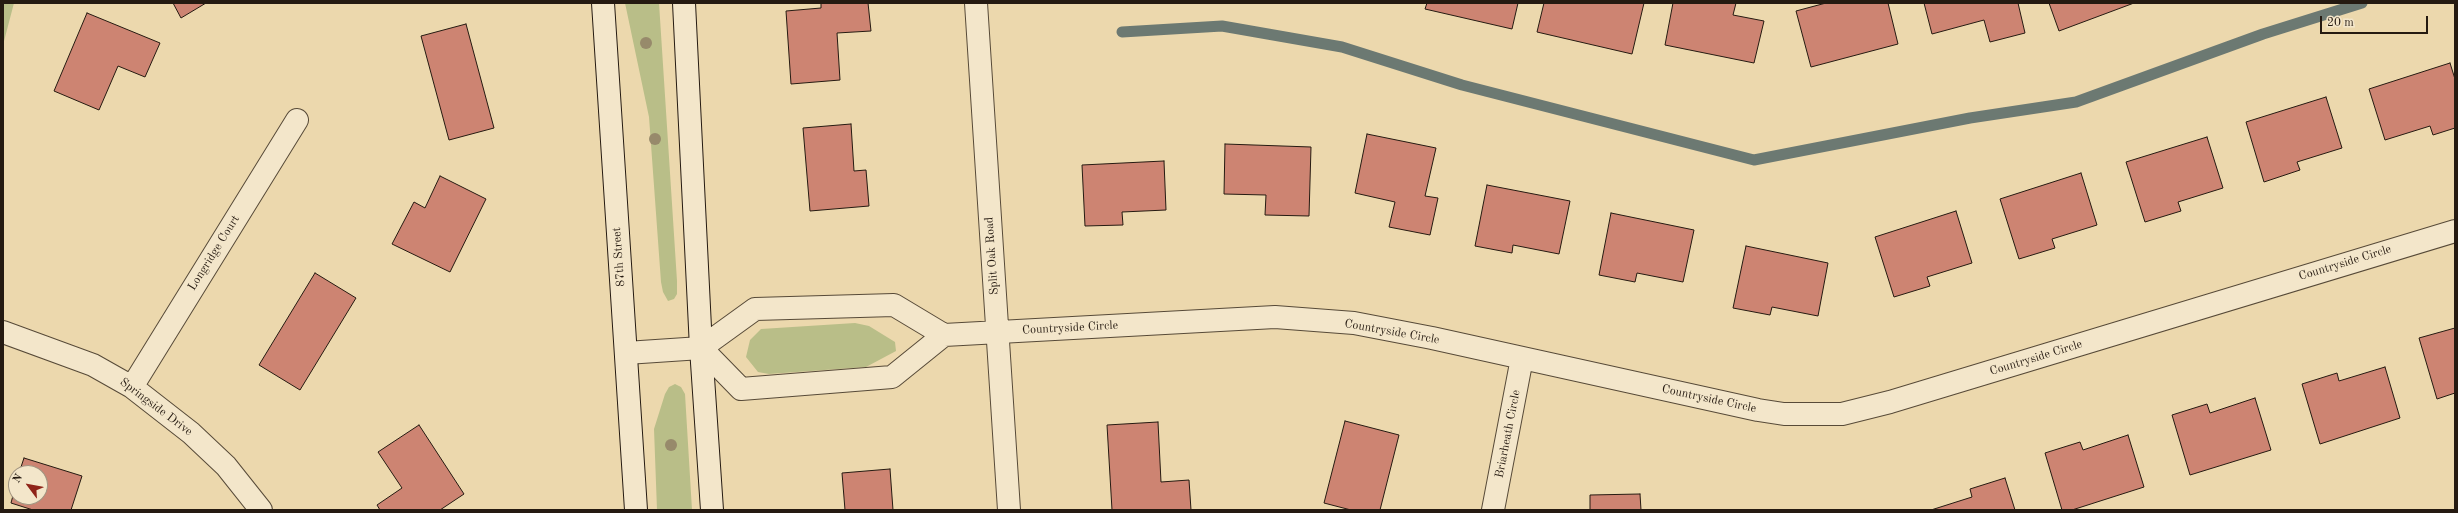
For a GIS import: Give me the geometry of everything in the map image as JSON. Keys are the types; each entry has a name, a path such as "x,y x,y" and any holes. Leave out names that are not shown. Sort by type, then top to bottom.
{"street":[{"name":"87th Street","path":"602,3 636,510"},
{"path":"684,3 701,348 712,510"},
{"name":"Split Oak Road","path":"976,3 1009,510"},
{"name":"Longridge Court","path":"132,387 297,120"},
{"name":"Countryside Circle","path":"944,335 1274,317 1354,324 1432,338 1758,410 1784,414 1842,414 1890,402 2455,231"},
{"path":"626,353 701,348 755,309 894,305 944,335 892,377 741,389 701,348"},
{"name":"Springside Drive","path":"3,332 93,365 132,387 191,433 226,466 261,510"},
{"name":"Briarheath Circle","path":"1493,510 1522,358"}],"green space":[{"path":"3,3 14,3 3,45"},
{"path":"625,3 659,3 677,281 677,294 674,299 668,301 663,292 661,282 649,117"},
{"path":"855,323 869,326 895,342 896,351 866,367 769,374 758,372 746,357 750,340 761,329"},
{"path":"675,384 681,387 685,394 692,510 657,510 654,429 665,394 669,387"}],"building":[{"path":"173,3 206,3 181,18"},
{"path":"821,3 868,3 871,31 837,33 840,80 791,84 786,11 821,8"},
{"path":"1427,3 1518,3 1512,29 1425,9"},
{"path":"1544,3 1644,3 1632,54 1537,32"},
{"path":"1673,3 1736,3 1733,15 1764,21 1754,63 1665,45"},
{"path":"1826,3 1888,3 1898,44 1811,67 1796,11"},
{"path":"1924,3 2018,3 2025,33 1990,42 1984,20 1932,34"},
{"path":"2049,3 2134,3 2059,31"},
{"path":"87,13 160,43 145,77 118,66 99,110 54,91"},
{"path":"466,24 494,128 449,140 421,36"},
{"path":"2450,63 2455,79 2455,128 2433,135 2430,126 2385,140 2369,89"},
{"path":"2326,97 2342,148 2297,162 2300,170 2264,182 2246,122"},
{"path":"851,124 854,171 866,170 869,206 810,211 803,128"},
{"path":"1367,134 1436,148 1425,196 1438,198 1430,235 1389,227 1395,202 1355,193"},
{"path":"2207,137 2223,188 2178,202 2181,211 2145,222 2126,162"},
{"path":"1225,144 1311,147 1309,216 1265,215 1266,195 1224,194"},
{"path":"1164,161 1166,210 1122,212 1123,225 1085,226 1082,165"},
{"path":"2081,173 2097,225 2052,239 2055,248 2019,259 2000,199"},
{"path":"440,176 486,199 450,272 392,244 414,202 425,208"},
{"path":"1487,185 1570,201 1559,254 1513,245 1512,253 1475,246"},
{"path":"1956,211 1972,263 1927,277 1930,286 1894,297 1875,237"},
{"path":"1611,213 1694,230 1683,282 1637,273 1635,282 1599,275"},
{"path":"1746,246 1828,263 1818,316 1772,307 1770,315 1733,308"},
{"path":"315,273 356,298 300,390 259,365"},
{"path":"2455,328 2455,393 2437,399 2419,338"},
{"path":"2385,367 2400,418 2320,444 2302,384 2337,373 2339,381"},
{"path":"2255,398 2271,450 2190,475 2172,415 2207,404 2210,413"},
{"path":"1345,421 1399,435 1380,510 1351,510 1324,503"},
{"path":"1158,422 1161,482 1189,480 1191,510 1112,510 1107,425"},
{"path":"419,425 464,494 440,510 380,510 377,505 402,488 378,452"},
{"path":"2128,435 2144,487 2072,510 2062,510 2045,453 2080,442 2083,450"},
{"path":"24,458 47,465 22,465"},
{"path":"48,465 82,476 71,510 33,510 17,505 48,505"},
{"path":"890,469 893,510 845,510 842,473"},
{"path":"2005,478 2015,510 1931,510 1972,497 1970,489"},
{"path":"1640,494 1641,510 1590,510 1590,495"}],"waterway":[{"path":"1122,32 1222,26 1342,47 1462,85 1754,160 1970,118 2076,102 2263,34 2362,3"}]}
